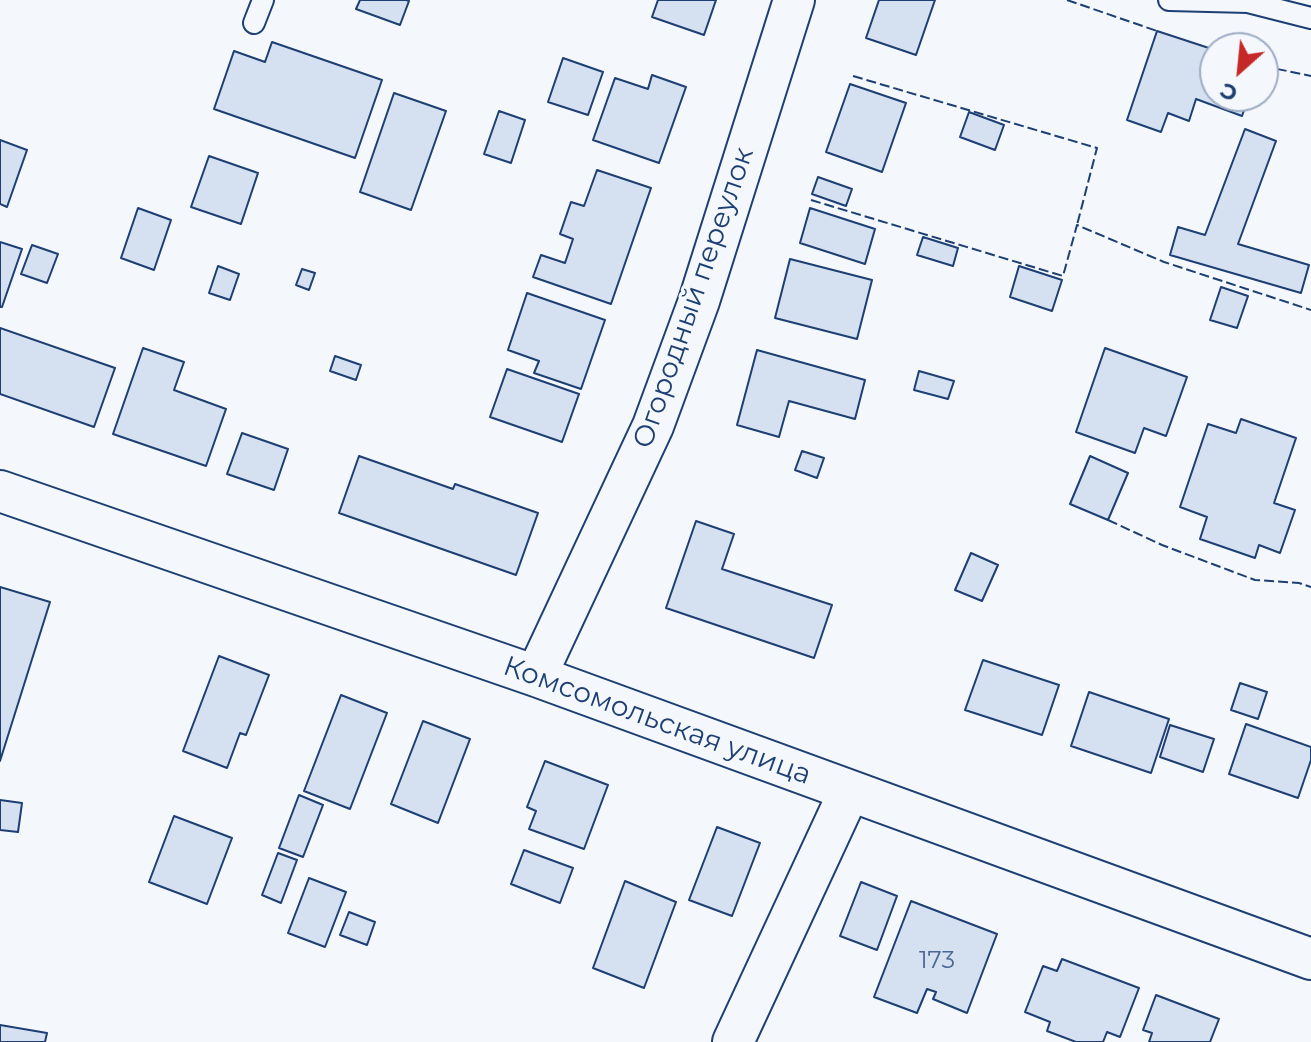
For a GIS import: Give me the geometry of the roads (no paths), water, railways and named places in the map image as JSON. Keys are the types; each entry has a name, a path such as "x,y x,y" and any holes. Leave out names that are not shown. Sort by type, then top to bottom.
{"street":[{"name":"Огородный переулок","path":"536,676 653,426 699,301 794,0"},
{"name":"Комсомольская улица","path":"0,491 536,676 1311,959"},
{"path":"733,1042 849,792"}],"lane":[{"path":"254,23 263,0"},
{"path":"1169,0 1249,1 1311,18"}]}
